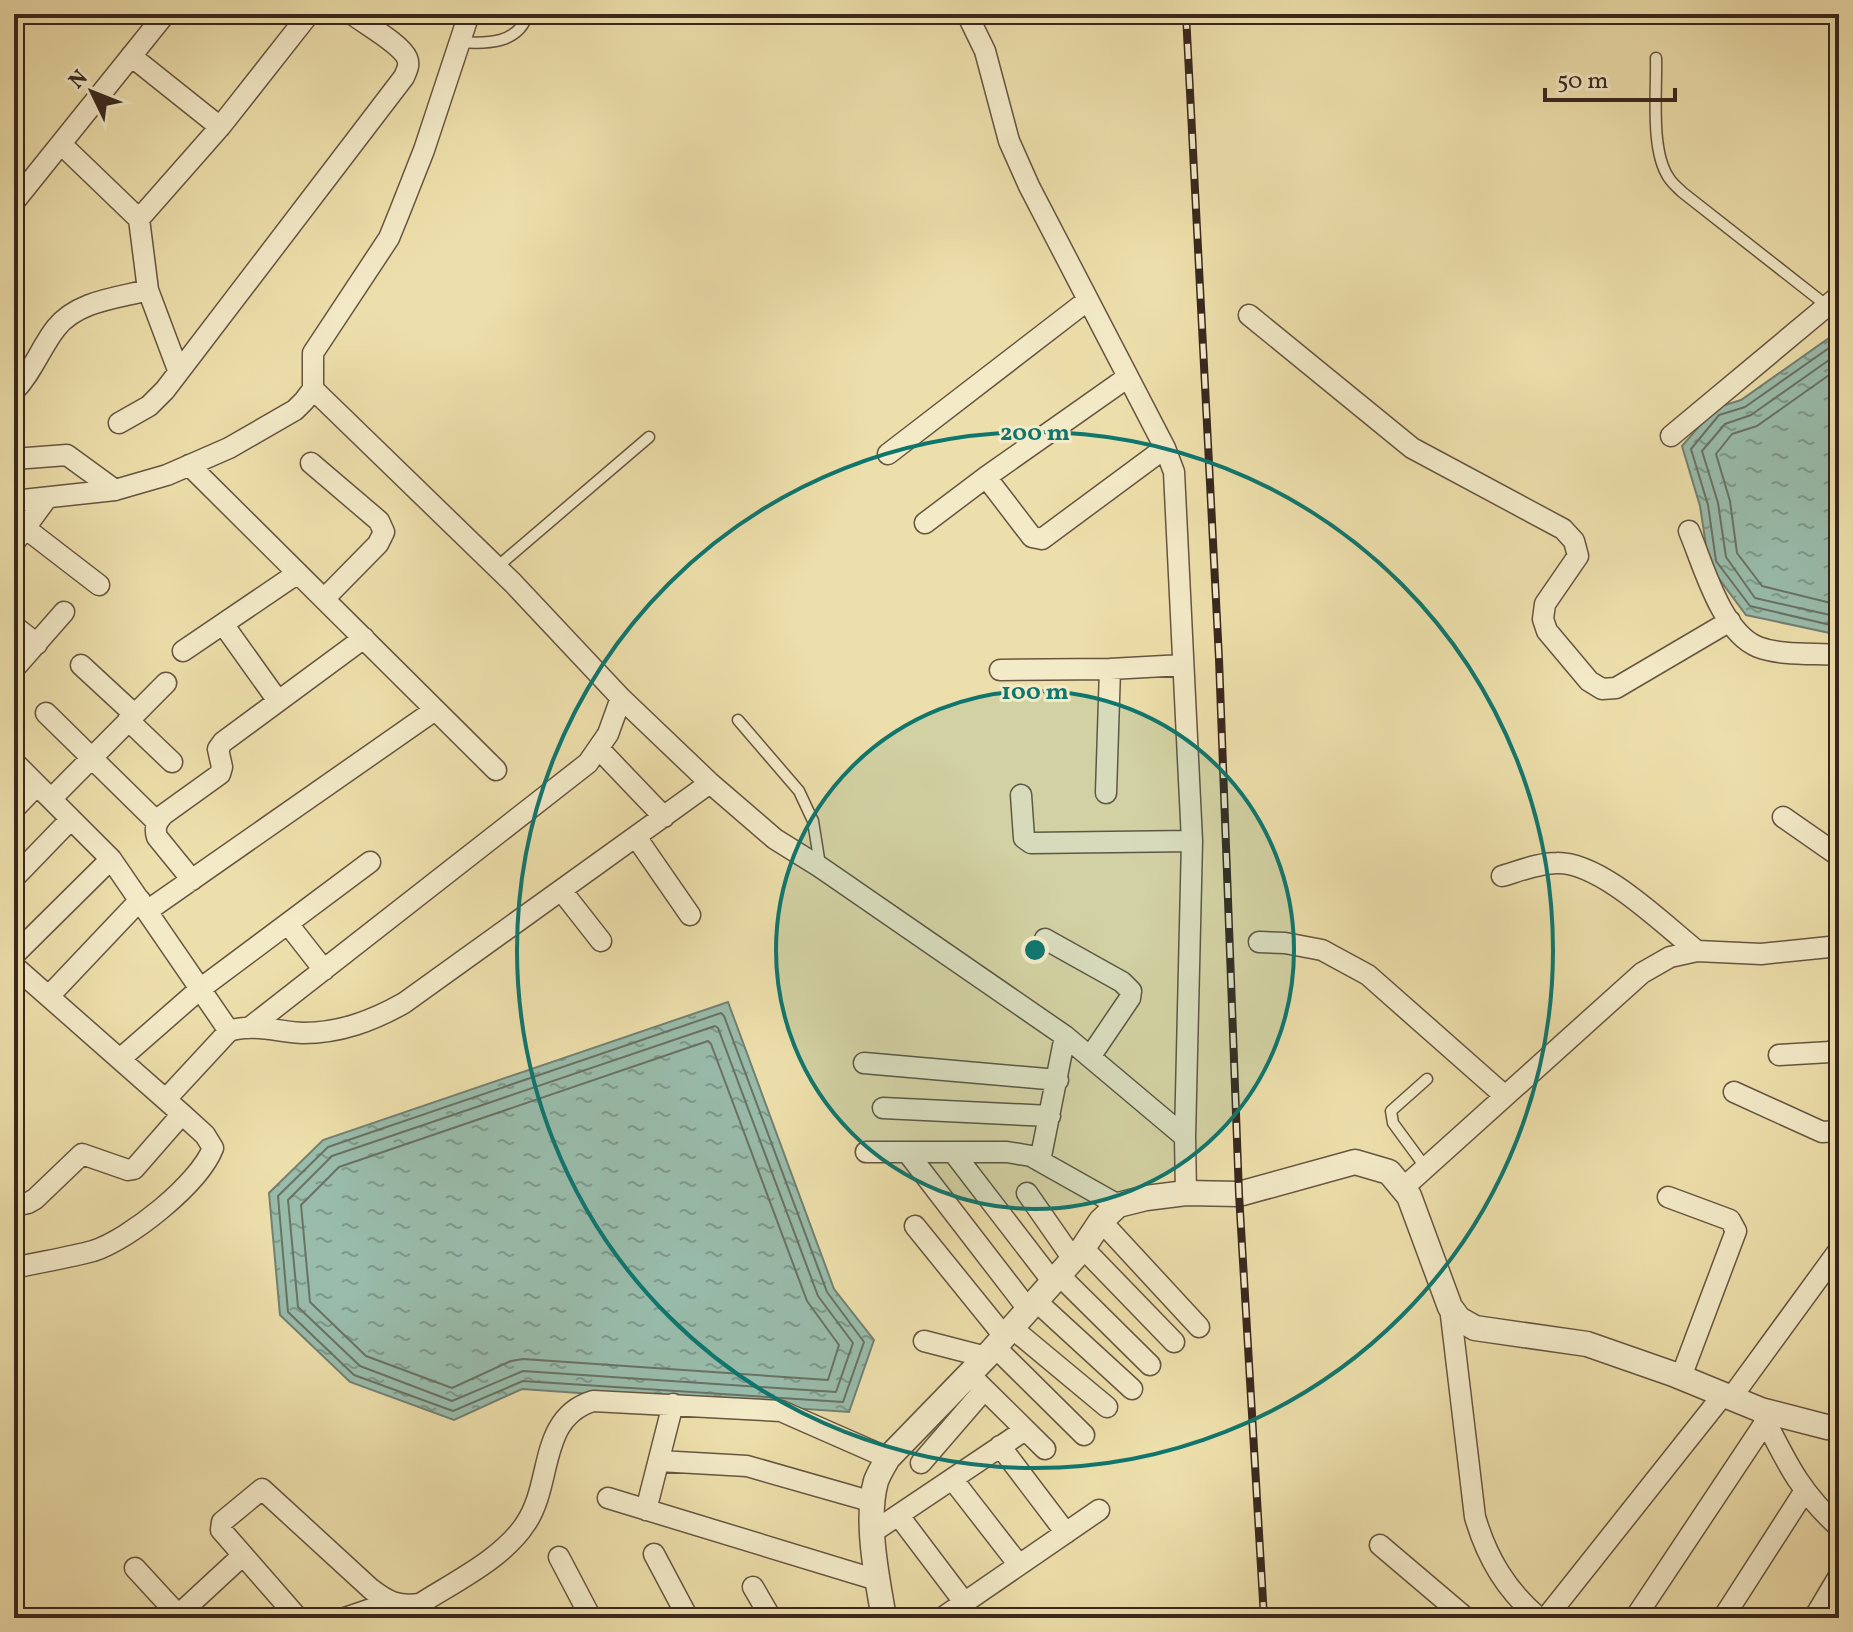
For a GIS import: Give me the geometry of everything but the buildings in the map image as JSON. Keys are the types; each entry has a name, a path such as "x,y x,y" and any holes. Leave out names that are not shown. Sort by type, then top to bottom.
{"street":[{"path":"14,202 165,14"},
{"path":"139,219 220,127 309,14"},
{"path":"119,423 149,406 165,390 404,77 408,59 402,51 352,14"},
{"path":"14,501 115,490 229,448 295,410 313,389 313,353 389,238 424,150 469,14"},
{"path":"967,14 985,51 1009,141 1029,186 1165,448 1174,472 1192,841 1186,1193"},
{"path":"131,56 220,127"},
{"path":"61,144 139,219 148,290 178,370"},
{"path":"14,391 67,316 82,307 148,290"},
{"path":"888,454 1088,300"},
{"path":"1671,436 1832,301"},
{"path":"1249,315 1412,448 1563,529 1574,541 1578,556 1545,604 1543,619 1547,631 1589,681 1602,689 1616,688 1730,621"},
{"path":"925,523 1128,377"},
{"path":"313,389 497,567 621,698 710,783 775,839 1065,1036 1185,1137"},
{"path":"986,477 1032,537 1042,539 1165,448"},
{"path":"14,459 67,455 115,490"},
{"path":"311,463 379,521 384,532 378,544 324,599"},
{"path":"189,465 496,770"},
{"path":"47,498 19,536 99,585"},
{"path":"1689,531 1722,610 1741,635 1757,646 1776,651 1839,655"},
{"path":"183,651 298,573"},
{"path":"14,669 64,612"},
{"path":"223,624 278,701"},
{"path":"14,626 37,644"},
{"path":"192,880 157,837 157,822 220,774 222,767 218,749 223,742 364,638"},
{"path":"81,665 172,762"},
{"path":"1000,670 1183,665"},
{"path":"1106,793 1110,669"},
{"path":"14,809 44,792 92,757 166,683"},
{"path":"166,1099 239,1030 324,970 588,763 599,749 621,698"},
{"path":"49,996 144,906 192,880 435,710"},
{"path":"46,713 157,822"},
{"path":"599,749 664,817"},
{"path":"14,762 111,859 200,989 239,1030 305,1033 338,1030 379,1017 404,1003 710,783"},
{"path":"1021,795 1021,829 1024,838 1031,843 1192,841"},
{"path":"1783,817 1835,850"},
{"path":"14,878 71,819"},
{"path":"636,837 690,915"},
{"path":"14,955 111,859"},
{"path":"120,1059 200,989 370,862"},
{"path":"1502,876 1557,863 1583,867 1603,877 1697,951"},
{"path":"561,890 601,941"},
{"path":"288,924 324,970"},
{"path":"1045,939 1122,982 1131,991 1130,998 1090,1057"},
{"path":"1259,942 1322,950 1357,968 1505,1096"},
{"path":"1402,1189 1642,973 1670,957 1697,951 1761,954 1839,946"},
{"path":"14,966 166,1099 205,1135 213,1148 207,1163 186,1187 119,1239 94,1250 14,1268"},
{"path":"1040,1161 1065,1036"},
{"path":"1779,1055 1830,1052 1839,1047"},
{"path":"864,1063 1058,1080"},
{"path":"1734,1092 1822,1132 1839,1131"},
{"path":"883,1108 1050,1116"},
{"path":"14,1206 35,1199 82,1154 128,1170 134,1169 182,1114"},
{"path":"866,1152 1007,1152 1031,1156 1110,1213 1199,1327"},
{"path":"907,1152 1032,1305 1132,1389"},
{"path":"953,1152 1067,1266 1150,1365"},
{"path":"921,1463 992,1356 1110,1213 1146,1198 1186,1193 1239,1194 1355,1162 1389,1172 1409,1196 1450,1307 1475,1517 1484,1548 1500,1575 1536,1616 1727,1396 1839,1250"},
{"path":"1027,1193 1067,1266 1174,1342"},
{"path":"1668,1197 1730,1220 1736,1231 1681,1377"},
{"path":"915,1226 992,1356 1025,1430 1045,1449"},
{"path":"1450,1307 1459,1319 1475,1328 1587,1344 1681,1377 1727,1396 1763,1416 1835,1423"},
{"path":"924,1341 992,1356 1107,1407"},
{"path":"992,1356 1084,1435"},
{"path":"884,1618 873,1532 877,1479 888,1458 992,1356"},
{"path":"298,1618 221,1530 220,1526 258,1490 266,1490 371,1589 389,1603 403,1606 420,1604 512,1543 529,1520 542,1490 550,1444 558,1427 579,1405 593,1401 781,1411 888,1458"},
{"path":"646,1510 673,1404"},
{"path":"1763,1416 1790,1472 1804,1492 1839,1527"},
{"path":"1635,1618 1763,1416"},
{"path":"873,1532 1025,1430"},
{"path":"1000,1446 1066,1533"},
{"path":"659,1461 747,1466 873,1502"},
{"path":"953,1480 1019,1565"},
{"path":"1723,1618 1804,1492"},
{"path":"608,1498 877,1580"},
{"path":"942,1618 1099,1510"},
{"path":"899,1516 964,1602"},
{"path":"1380,1545 1466,1618"},
{"path":"654,1554 688,1618"},
{"path":"135,1568 178,1617 242,1556"},
{"path":"559,1557 591,1618"},
{"path":"1814,1618 1839,1576"},
{"path":"753,1587 771,1618"},
{"path":"345,1618 389,1603"}],"lane":[{"path":"460,42 488,44 508,38 526,21 528,14"},
{"path":"1656,58 1657,141 1668,178 1682,192 1832,301"},
{"path":"497,567 649,437"},
{"path":"738,720 799,791 813,821 820,867"},
{"path":"1426,1168 1393,1123 1391,1111 1427,1079"}],"water":[{"path":"1839,331 1839,635 1746,615 1709,565 1700,506 1682,446 1715,408 1741,400"},
{"path":"728,1002 834,1289 874,1340 849,1412 522,1389 454,1420 350,1382 280,1315 269,1193 323,1140"}],"railway":[{"path":"1186,14 1219,659 1239,1194 1264,1618"}]}
